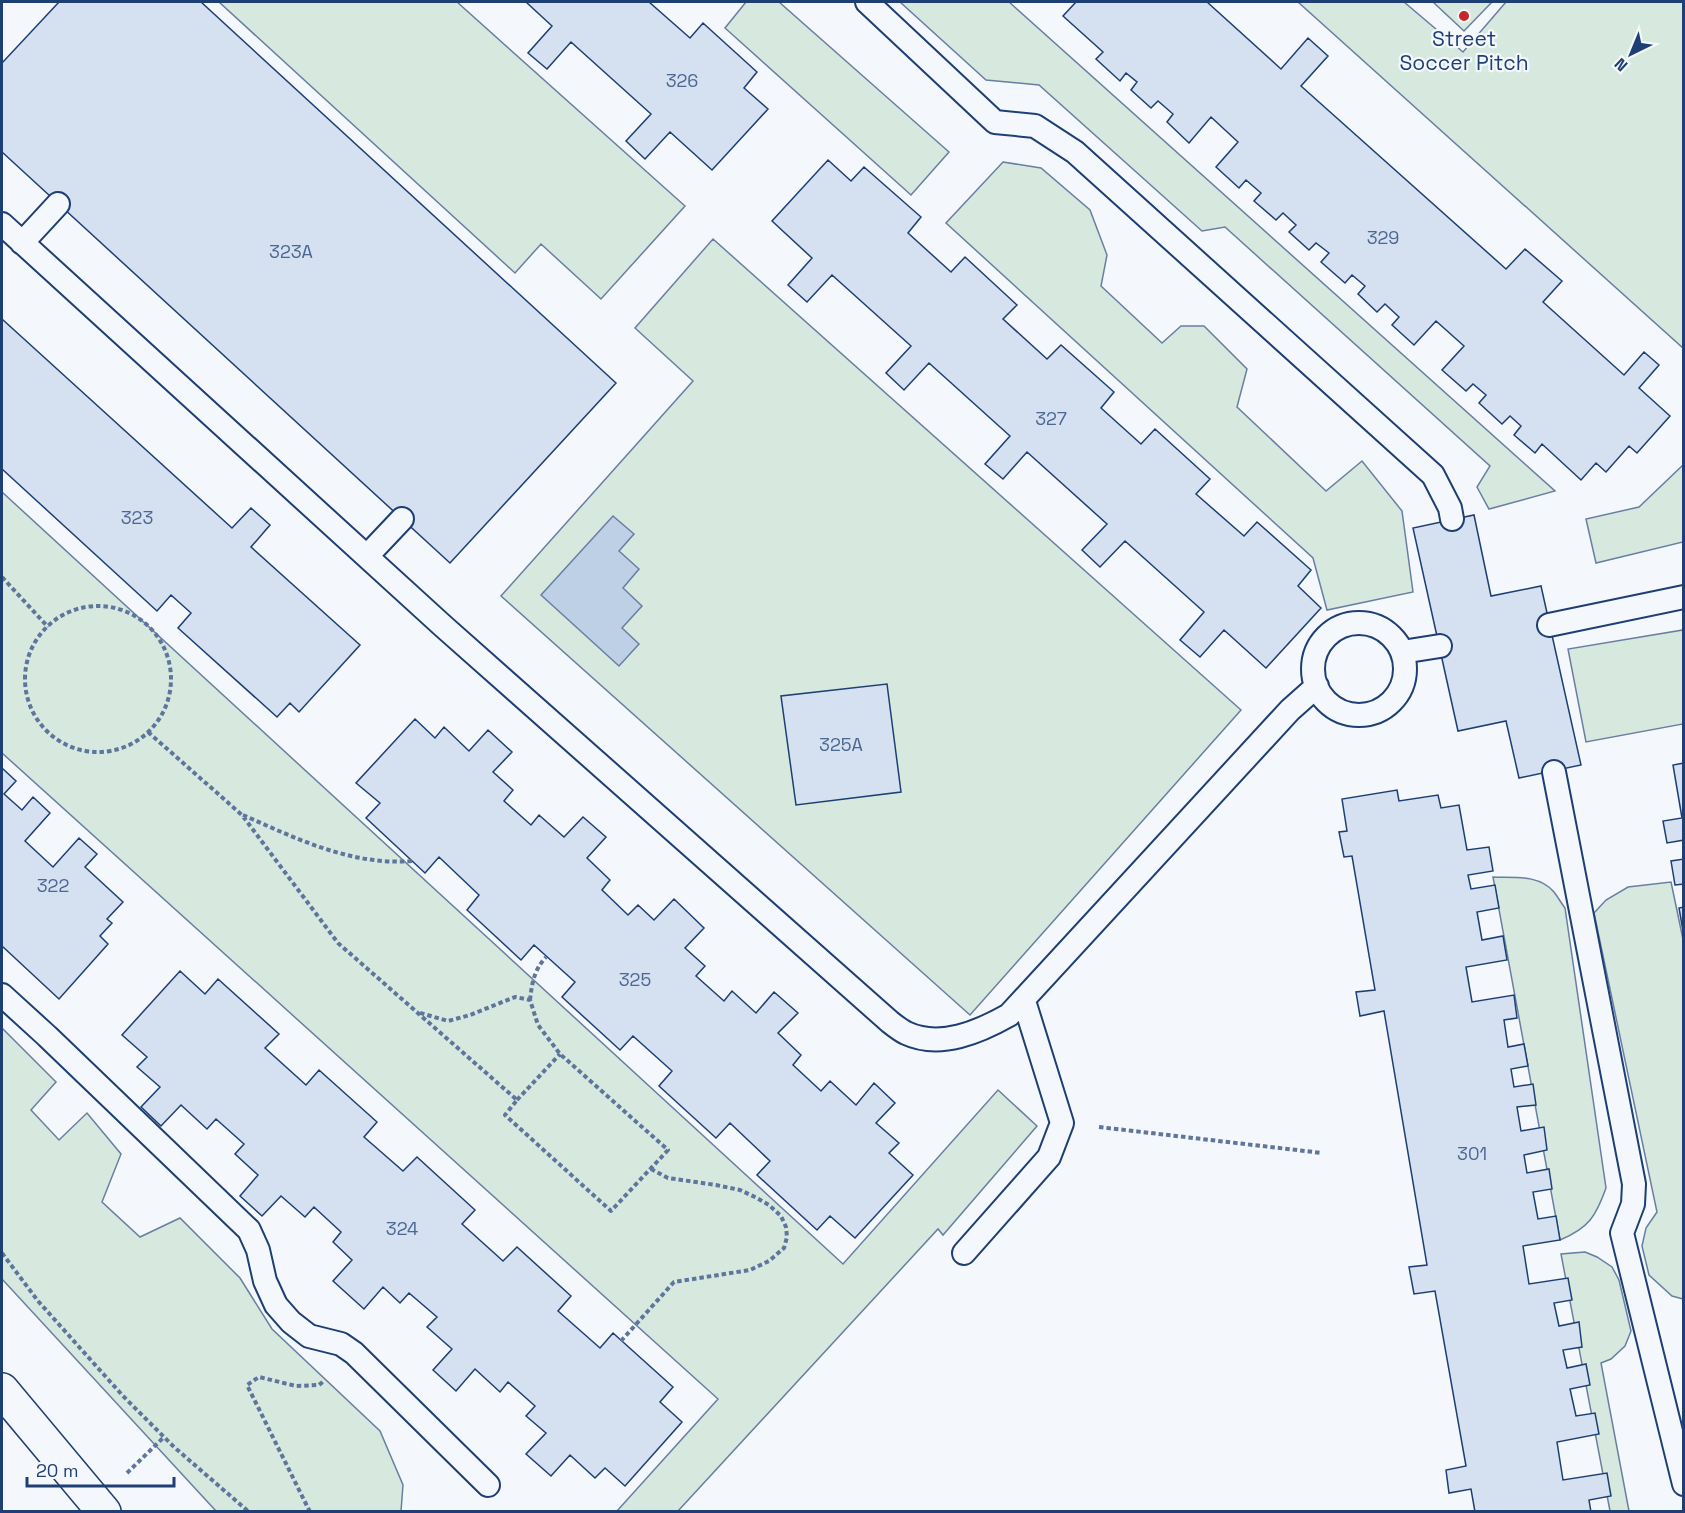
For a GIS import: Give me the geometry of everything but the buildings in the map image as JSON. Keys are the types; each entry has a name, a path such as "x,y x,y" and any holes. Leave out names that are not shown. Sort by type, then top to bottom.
{"main road":[{"path":"2,1390 104,1512"}],"lane":[{"path":"867,2 995,122 1035,126 1075,152 1433,475 1450,508 1452,519"},
{"path":"22,243 58,204"},
{"path":"2,224 452,634 890,1022 906,1033 922,1038 954,1038 974,1033 1009,1015 1290,710 1317,686"},
{"path":"367,556 402,519"},
{"path":"1549,625 1683,597"},
{"path":"1349,624 1365,624 1380,628 1393,638 1402,652 1405,667 1404,683 1396,697 1384,708 1369,714 1353,715 1338,710 1325,700 1317,686 1313,671 1315,655 1323,641 1334,631 1349,624"},
{"path":"1402,652 1440,646"},
{"path":"1554,772 1634,1184 1633,1204 1622,1233 1683,1484"},
{"path":"2,995 249,1230 258,1251 264,1281 276,1305 291,1322 309,1336 341,1344 354,1353 488,1485"},
{"path":"964,1253 1048,1157 1062,1123 1024,1001"}],"path":[{"path":"2,577 48,627"},
{"path":"101,605 126,611 147,625 163,645 170,669 170,695 160,718 148,732 126,747 104,752 82,750 61,742 43,728 31,709 25,688 26,662 36,639 53,621 76,609 101,605"},
{"path":"148,732 242,815 338,943 518,1100"},
{"path":"242,815 295,838 352,857 376,861 413,861"},
{"path":"546,957 532,981 530,1000 538,1025 560,1054 668,1150 611,1211 505,1115 560,1054"},
{"path":"417,1012 448,1022 515,998 530,1000"},
{"path":"1062,1123 1322,1153"},
{"path":"621,1341 674,1282 750,1270 768,1261 783,1248 787,1237 781,1216 758,1198 740,1190 668,1178 651,1169"},
{"path":"2,1253 38,1301 123,1396 174,1448 249,1512"},
{"path":"310,1512 247,1385 259,1377 296,1386 318,1385 354,1353"}],"shaded area":[{"path":"219,2 457,2 685,206 601,299 541,244 515,273"},
{"path":"746,2 779,2 949,152 911,195 725,28"},
{"path":"900,2 1009,2 1555,491 1489,509 1477,487 1490,466 1225,227 1202,231 1039,85 986,80"},
{"path":"1298,2 1404,2 1463,52 1506,2 1683,2 1683,348"},
{"name":"Street Soccer Pitch","path":"1433,2 1492,2 1464,31"},
{"path":"1003,162 1041,168 1090,210 1107,255 1101,286 1162,343 1181,326 1204,326 1247,369 1237,407 1326,491 1362,461 1402,511 1413,592 1327,610 1313,558 946,223"},
{"path":"713,239 1241,710 970,1015 501,596 693,381 635,328"},
{"path":"1683,465 1683,542 1596,563 1586,519 1639,507"},
{"path":"2,492 843,1264 998,1090 1037,1126 943,1235 938,1229 678,1511 617,1511 718,1399 2,753"},
{"path":"1683,630 1683,724 1586,742 1568,649"},
{"path":"1493,877 1525,878 1541,882 1554,892 1565,908 1606,1188 1595,1214 1585,1226 1560,1240"},
{"path":"1671,882 1684,944 1683,1299 1672,1296 1649,1275 1642,1246 1646,1228 1657,1212 1594,913 1606,900 1628,887"},
{"path":"2,1028 56,1082 31,1110 59,1140 87,1113 121,1154 102,1202 140,1237 180,1218 240,1278 272,1329 380,1431 403,1485 401,1511 216,1511 2,1279"},
{"path":"1585,1252 1612,1267 1619,1280 1631,1331 1625,1346 1611,1359 1601,1363 1629,1511 1610,1511 1561,1254"}],"water":[{"path":"613,516 634,534 619,551 639,569 623,588 642,606 622,628 639,644 619,666 541,595"}],"place":[{"name":"Street Soccer Pitch","path":"1464,16"}]}
